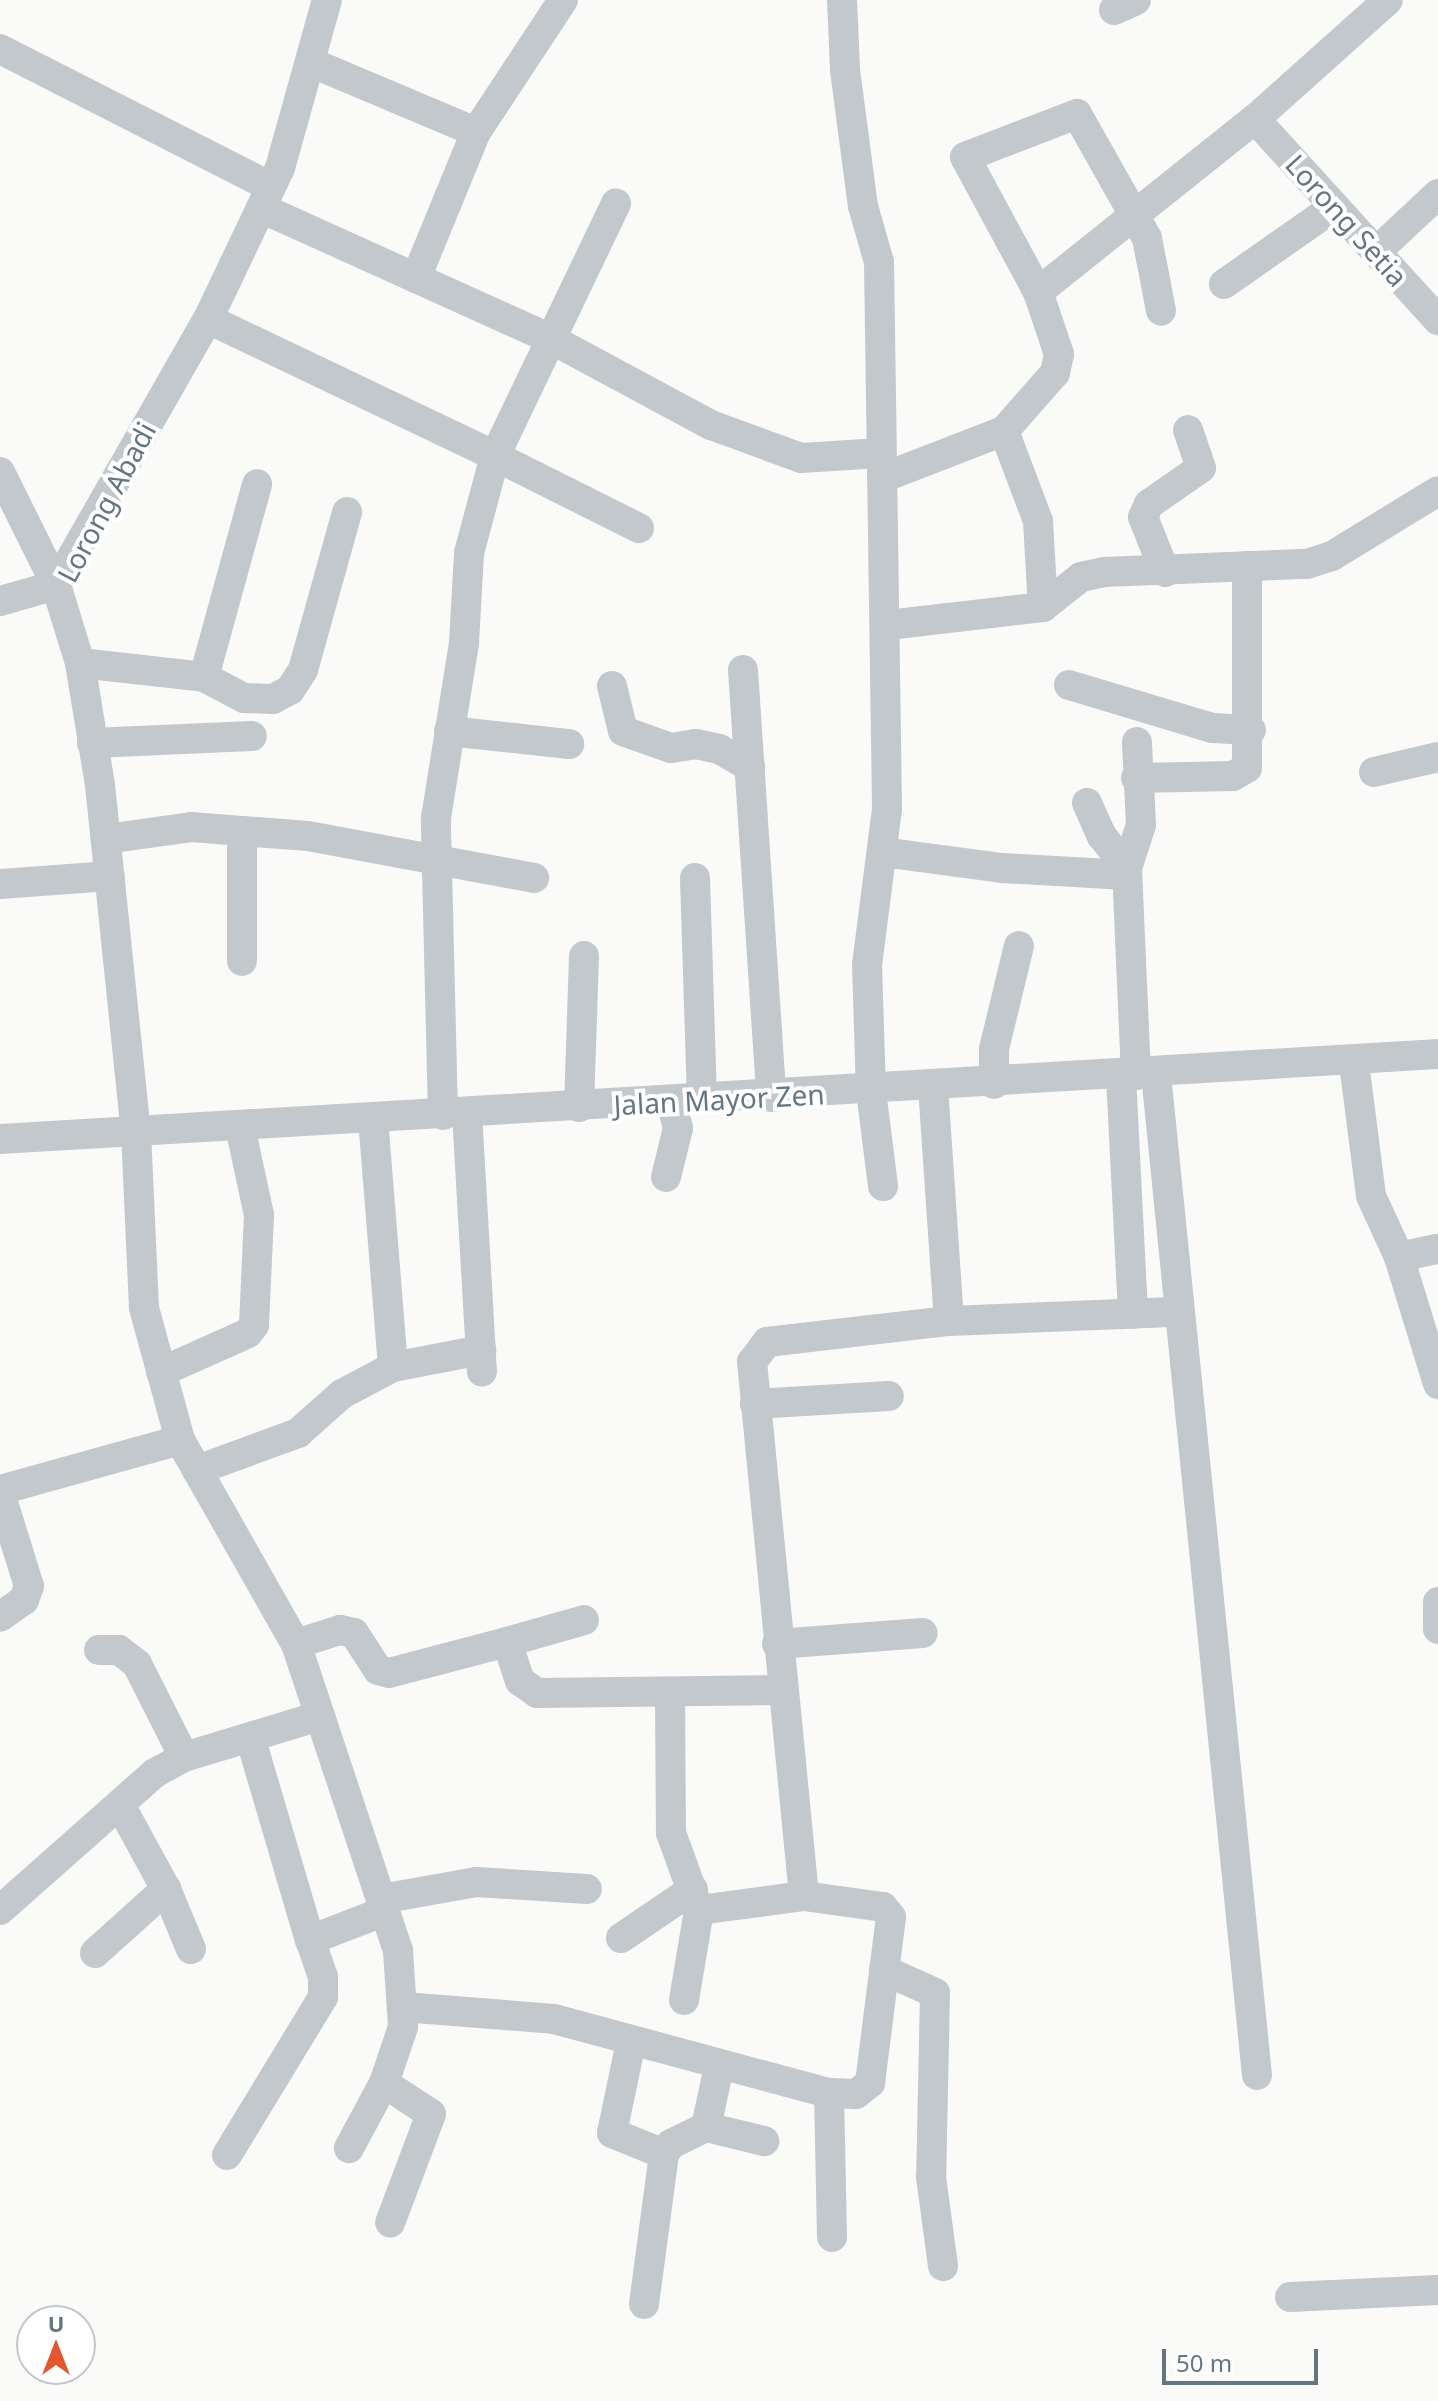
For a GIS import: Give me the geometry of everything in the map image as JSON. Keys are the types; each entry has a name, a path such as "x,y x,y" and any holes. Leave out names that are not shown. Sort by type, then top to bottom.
{"street":[{"name":"Lorong Abadi","path":"327,0 266,198 208,319 56,585 80,663 106,839 136,1132 144,1308 180,1440 296,1644 398,1951 403,2027 384,2083 349,2148"},
{"path":"842,0 845,70 863,206 879,262 888,625 887,809 867,965 871,1091 883,1186"},
{"path":"1038,292 1255,119 1388,0"},
{"path":"416,278 476,132 548,4"},
{"path":"0,49 416,278 551,339 711,425 801,458 882,466 1004,431 1055,373 1059,354 1038,292 965,157 1077,114 1135,212 1150,246 1161,311"},
{"path":"310,62 476,132"},
{"name":"Lorong Setia","path":"1255,119 1438,320"},
{"path":"1376,252 1438,194"},
{"path":"197,1470 298,1433 342,1394 393,1367 482,1361 455,1114 436,818 464,643 469,553 495,456 616,203"},
{"path":"1224,284 1334,207"},
{"path":"208,319 639,528"},
{"path":"1165,572 1143,517 1149,504 1197,475 1201,460 1188,430"},
{"path":"1004,431 1038,521 1043,607"},
{"path":"0,472 56,585 0,601"},
{"path":"204,677 257,484"},
{"path":"888,625 1043,607 1081,577 1307,564 1332,556 1438,491"},
{"path":"80,663 204,677 244,698 273,699 290,690 303,670 347,512"},
{"path":"1136,778 1240,775 1247,768 1251,730 1247,566"},
{"path":"743,670 771,1097"},
{"path":"1069,685 1212,728 1251,730"},
{"path":"612,686 623,731 671,748 696,744 719,749 750,767"},
{"path":"449,731 569,744"},
{"path":"92,743 252,736"},
{"path":"1133,1314 1138,1075 1127,872 1141,825 1136,778 1137,742"},
{"path":"1374,772 1438,757"},
{"path":"1087,803 1102,836 1127,872"},
{"path":"106,839 191,827 308,836 437,863 534,878"},
{"path":"242,831 242,961"},
{"path":"882,852 1002,868 1127,872"},
{"path":"0,884 110,876"},
{"path":"695,878 702,1100"},
{"path":"994,1084 992,1056 1019,946"},
{"path":"579,1107 584,956"},
{"name":"Jalan Mayor Zen","path":"0,1139 1354,1063 1438,1054"},
{"path":"1354,1063 1371,1196 1399,1257 1438,1384"},
{"path":"1138,1075 1178,1312 1257,2075"},
{"path":"933,1087 949,1321"},
{"path":"666,1177 678,1128 671,1102"},
{"path":"373,1118 393,1367"},
{"path":"161,1372 248,1333 254,1325 259,1215 240,1126"},
{"path":"1399,1257 1438,1249"},
{"path":"804,1896 755,1404 752,1362 760,1344 949,1321 1178,1312"},
{"path":"755,1404 889,1396"},
{"path":"0,1617 24,1600 29,1586 0,1492 180,1440"},
{"path":"1438,1602 1438,1629"},
{"path":"296,1644 340,1630 354,1633 378,1670 389,1673 584,1620"},
{"path":"777,1644 923,1633"},
{"path":"507,1642 520,1681 537,1693 670,1695 783,1690"},
{"path":"99,1650 119,1650 137,1664 184,1757"},
{"path":"670,1695 671,1833 696,1899 684,2000"},
{"path":"0,1910 120,1805 184,1757 251,1740 320,1716"},
{"path":"227,2155 323,1997 323,1977 251,1740"},
{"path":"120,1805 166,1889 191,1949"},
{"path":"310,1940 383,1905 476,1882 587,1889"},
{"path":"95,1953 166,1889"},
{"path":"403,2007 554,2019 719,2067 829,2093 856,2094 870,2083 884,1970 887,1910 804,1896 696,1899 621,1938"},
{"path":"884,1970 935,1993 931,2177 943,2266"},
{"path":"631,2042 612,2133 664,2154"},
{"path":"706,2127 719,2067"},
{"path":"384,2083 431,2114 390,2223"},
{"path":"829,2093 832,2237"},
{"path":"644,2304 664,2154 671,2144 706,2127 764,2141"},
{"path":"1290,2297 1438,2290"}]}
